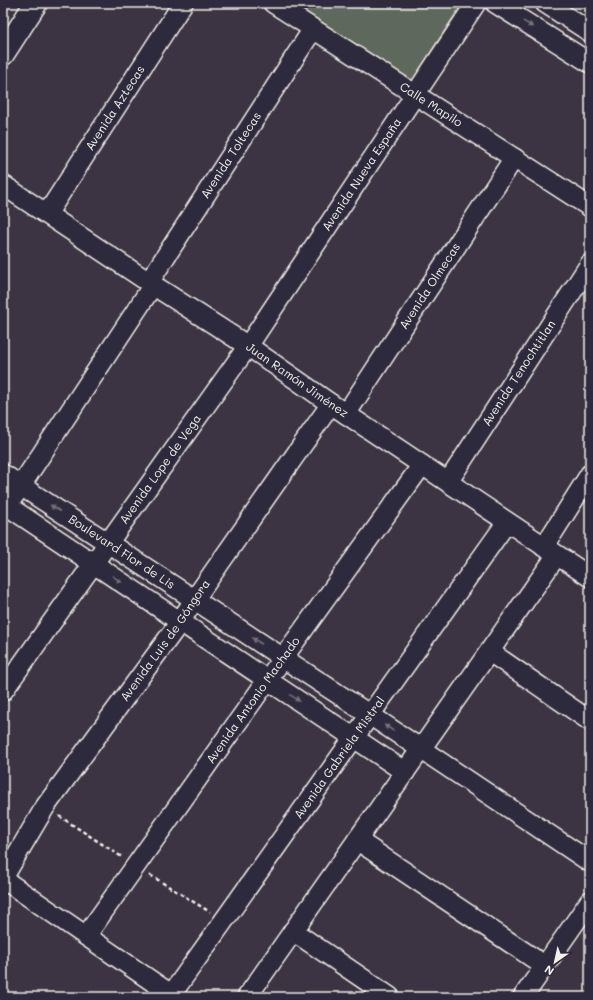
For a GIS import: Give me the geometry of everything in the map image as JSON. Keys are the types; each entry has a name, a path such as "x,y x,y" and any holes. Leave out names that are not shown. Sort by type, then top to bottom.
{"street":[{"path":"3,54 36,3"},
{"name":"Avenida Aztecas","path":"48,214 183,3"},
{"name":"Calle Mapilo","path":"273,3 590,207"},
{"name":"Avenida Nueva España","path":"248,346 476,3"},
{"path":"495,3 590,63"},
{"path":"545,3 590,32"},
{"name":"Avenida Toltecas","path":"5,504 21,486 313,29"},
{"name":"Avenida Olmecas","path":"338,409 514,158"},
{"name":"Juan Ramón Jiménez","path":"3,185 151,284 248,346 338,409 590,577"},
{"name":"Avenida Tenochtitlan","path":"448,482 590,264"},
{"name":"Avenida Lope de Vega","path":"3,691 248,346"},
{"name":"Avenida Luis de Góngora","path":"3,879 46,807 180,622 194,600 338,409"},
{"name":"Avenida Antonio Machado","path":"86,936 267,680 422,465"},
{"name":"Boulevard Flor de Lis","path":"3,474 370,715 590,862"},
{"path":"247,997 490,652 551,551 590,474"},
{"name":"Boulevard Flor de Lis","path":"5,504 405,772"},
{"name":"Avenida Gabriela Mistral","path":"173,996 507,522"},
{"path":"490,652 590,721"},
{"path":"357,840 545,966"},
{"path":"3,879 173,996"},
{"path":"523,997 545,966 584,924 590,901"},
{"path":"293,931 390,997"}],"green space":[{"path":"290,3 462,3 412,81"}]}
